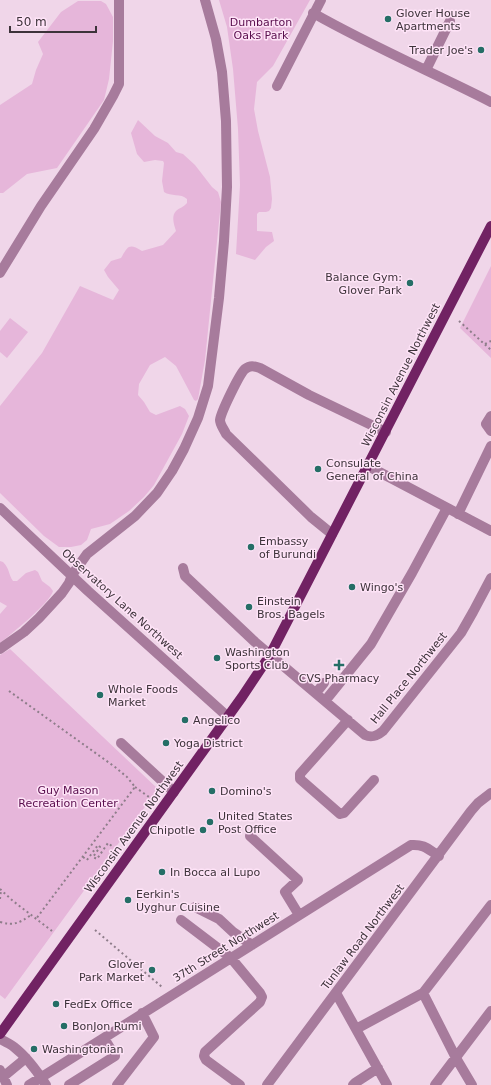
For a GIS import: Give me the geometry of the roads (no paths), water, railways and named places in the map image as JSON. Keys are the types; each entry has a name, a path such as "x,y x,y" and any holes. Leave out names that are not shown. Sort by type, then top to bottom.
{"main road":[{"name":"Wisconsin Avenue Northwest","path":"0,1034 253,682 270,655 491,226"}],"street":[{"path":"0,273 41,206 94,129 119,84 119,0"},
{"path":"0,649 24,632 62,593 69,583 72,575 87,554 135,516 157,494 184,449 198,418 208,386 219,298 227,187 226,121 222,72 216,40 205,0"},
{"path":"277,86 313,13 321,0"},
{"path":"313,13 491,102"},
{"path":"423,69 450,21"},
{"path":"332,534 311,517 226,434 221,426 220,421 222,414 240,375 246,368 251,366 260,368 309,395 386,432"},
{"path":"491,416 486,424 491,430"},
{"path":"458,514 491,446"},
{"path":"368,466 491,531"},
{"name":"Observatory Lane Northwest","path":"0,508 228,717"},
{"path":"325,701 371,644 447,508"},
{"name":"Hall Place Northwest","path":"182,568 185,576 270,655 365,735 373,736 380,734 461,633 474,612 491,578"},
{"path":"316,693 324,683"},
{"path":"348,720 300,774 300,779 340,814 344,814 374,780"},
{"path":"121,743 174,792"},
{"name":"Tunlaw Road Northwest","path":"267,1085 478,803 491,793"},
{"path":"250,836 298,880 285,892 299,915"},
{"name":"37th Street Northwest","path":"29,1085 44,1081 142,1013 411,845 426,847 439,856"},
{"path":"356,1029 423,992 491,905"},
{"path":"195,907 219,919 233,932 252,945"},
{"path":"181,920 231,958 262,997 260,1002 205,1052 204,1056 206,1060 240,1085"},
{"path":"423,992 456,1058 472,1085"},
{"path":"336,993 387,1085"},
{"path":"435,1085 491,1011"},
{"path":"117,1085 154,1037 142,1013"},
{"path":"70,1085 115,1056 104,1038"},
{"path":"0,1039 13,1046 26,1058 44,1081"},
{"path":"4,1078 26,1058"},
{"path":"353,1085 378,1068"}],"place":[{"name":"Glover House Apartments","path":"388,19"},
{"name":"Trader Joe's","path":"481,50"},
{"name":"Balance Gym: Glover Park","path":"410,283"},
{"name":"Consulate General of China","path":"318,469"},
{"name":"Embassy of Burundi","path":"251,547"},
{"name":"Wingo's","path":"352,587"},
{"name":"Einstein Bros. Bagels","path":"249,607"},
{"name":"Washington Sports Club","path":"217,658"},
{"name":"CVS Pharmacy","path":"339,665"},
{"name":"Whole Foods Market","path":"100,695"},
{"name":"Angelico","path":"185,720"},
{"name":"Yoga District","path":"166,743"},
{"name":"Domino's","path":"212,791"},
{"name":"United States Post Office","path":"210,822"},
{"name":"Chipotle","path":"203,830"},
{"name":"In Bocca al Lupo","path":"162,872"},
{"name":"Eerkin's Uyghur Cuisine","path":"128,900"},
{"name":"Glover Park Market","path":"152,970"},
{"name":"FedEx Office","path":"56,1004"},
{"name":"BonJon Rumi","path":"64,1026"},
{"name":"Washingtonian","path":"34,1049"}],"park label":[{"name":"Dumbarton Oaks Park","path":"261,28"},
{"name":"Guy Mason Recreation Center","path":"68,796"}]}
